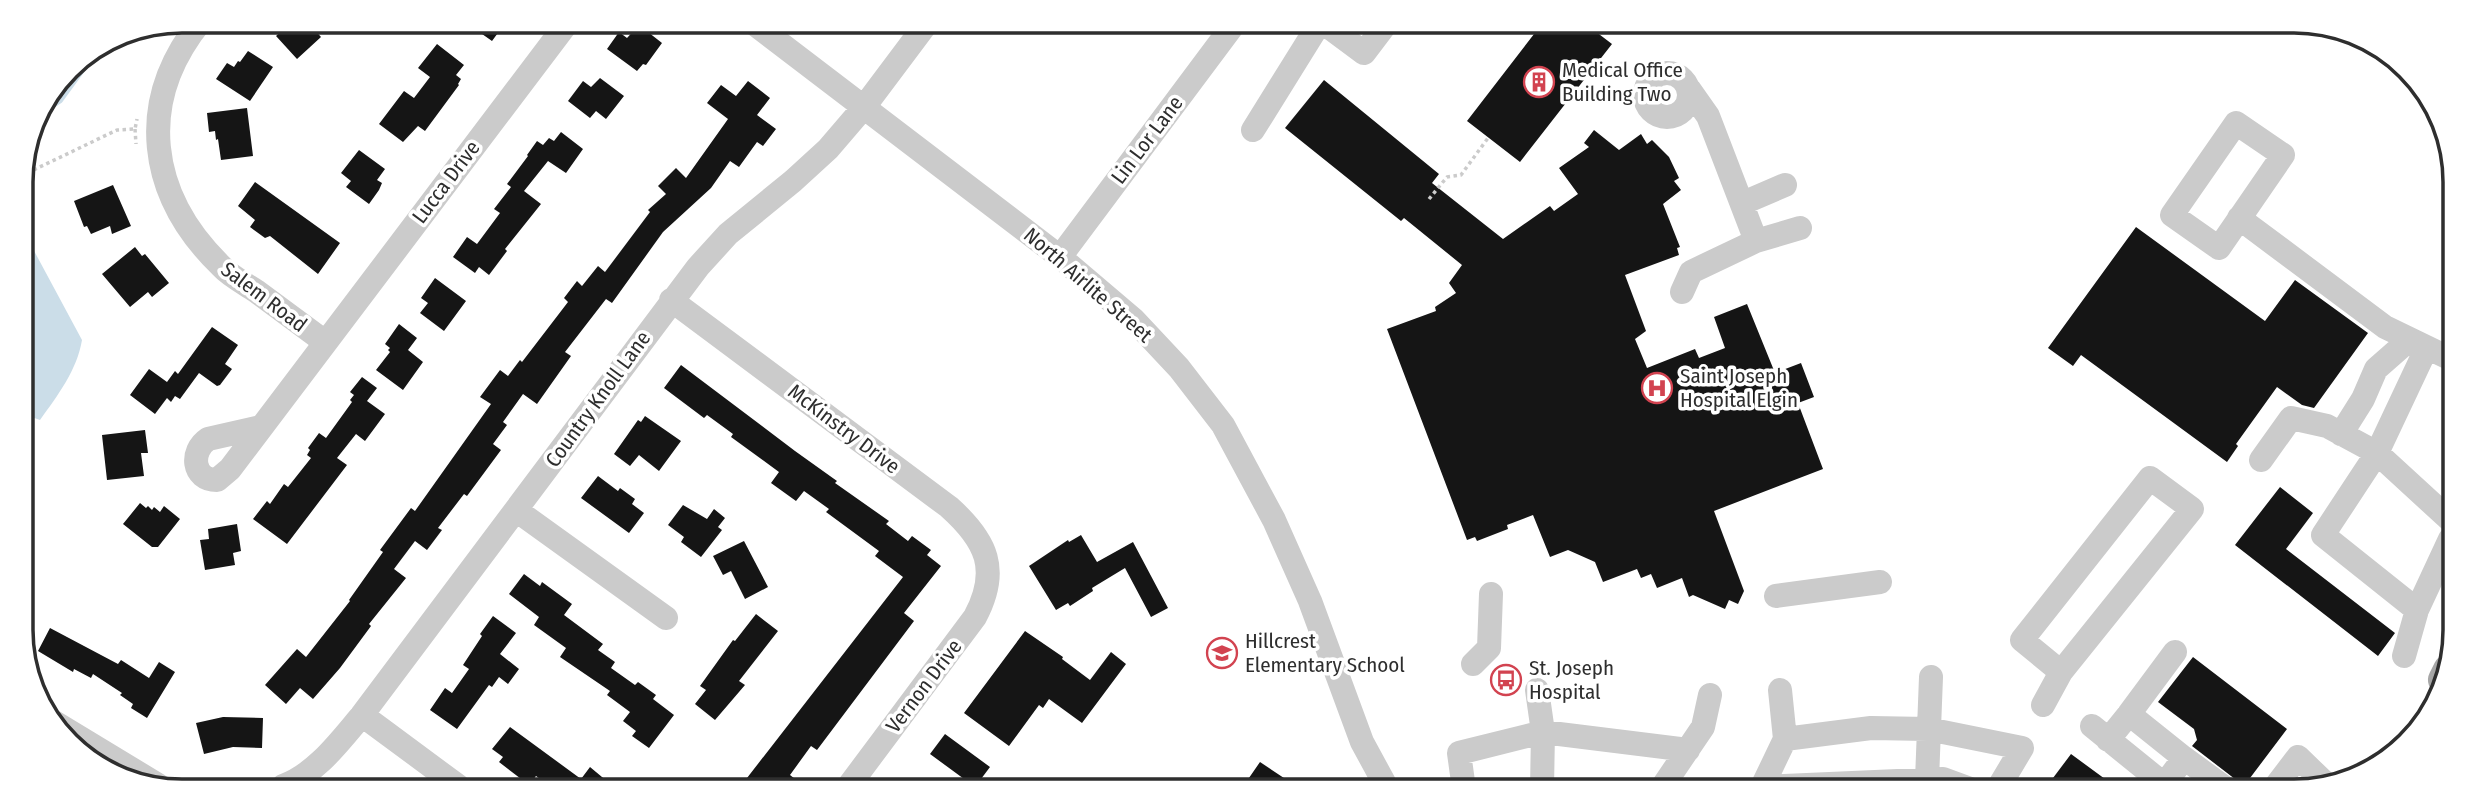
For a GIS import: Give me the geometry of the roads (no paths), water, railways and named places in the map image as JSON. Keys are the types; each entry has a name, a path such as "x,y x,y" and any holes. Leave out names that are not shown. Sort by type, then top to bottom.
{"street":[{"name":"Salem Road","path":"192,33 173,64 160,107 159,142 163,177 174,206 191,235 223,269 325,342"},
{"name":"Lucca Drive","path":"261,427 560,33"},
{"name":"North Airlite Street","path":"766,33 1060,257 1134,320 1179,368 1223,425 1274,520 1310,601 1362,742 1382,778"},
{"name":"Country Knoll Lane","path":"297,779 336,746 362,715 671,300 728,234 828,149 864,107 920,33"},
{"name":"Lin Lor Lane","path":"1060,257 1227,33"},
{"path":"1254,130 1313,33"},
{"path":"1337,33 1364,53 1379,33"},
{"path":"1689,89 1708,116 1756,241"},
{"path":"2236,123 2283,155 2239,218 2219,248 2172,215 2236,123"},
{"path":"1743,203 1785,185"},
{"path":"2239,218 2385,327 2443,355"},
{"path":"1682,292 1691,272 1756,241 1800,228"},
{"name":"McKinstry Drive","path":"671,300 949,508 966,523 985,551 988,579"},
{"path":"2341,434 2363,399 2376,369 2418,344"},
{"path":"2417,610 2323,535 2378,453 2418,344"},
{"path":"2261,460 2291,418 2327,426 2378,453 2443,513"},
{"path":"2043,705 2062,672 2192,509 2150,478 2022,640 2062,672"},
{"path":"516,510 666,618"},
{"path":"2404,656 2417,610 2443,554"},
{"name":"Vernon Drive","path":"854,779 970,624 981,605 988,579"},
{"path":"1776,596 1880,582"},
{"path":"1473,664 1489,648 1490,594"},
{"path":"2155,778 2100,733 2129,714 2175,652"},
{"path":"1927,778 1931,677"},
{"path":"1536,690 1543,732 1542,778"},
{"path":"1766,778 1786,739 1780,690"},
{"path":"1668,778 1703,727 1710,695"},
{"path":"2129,714 2211,778"},
{"path":"362,715 448,779"},
{"path":"1786,739 1871,728 1928,729 2022,748 2004,778"},
{"path":"1463,778 1459,753 1543,732 1688,750"},
{"path":"81,738 133,770"},
{"path":"2282,778 2298,757 2318,776"},
{"path":"2172,778 2183,758"}],"water":[{"path":"34,250 82,340 71,372 40,420 33,418"}],"waterway":[{"path":"56,104 79,75"}],"place":[{"name":"Medical Office Building Two","path":"1539,82"},
{"name":"Saint Joseph Hospital Elgin","path":"1657,388"},
{"name":"Hillcrest Elementary School","path":"1222,653"},
{"name":"St. Joseph Hospital","path":"1506,680"}]}
